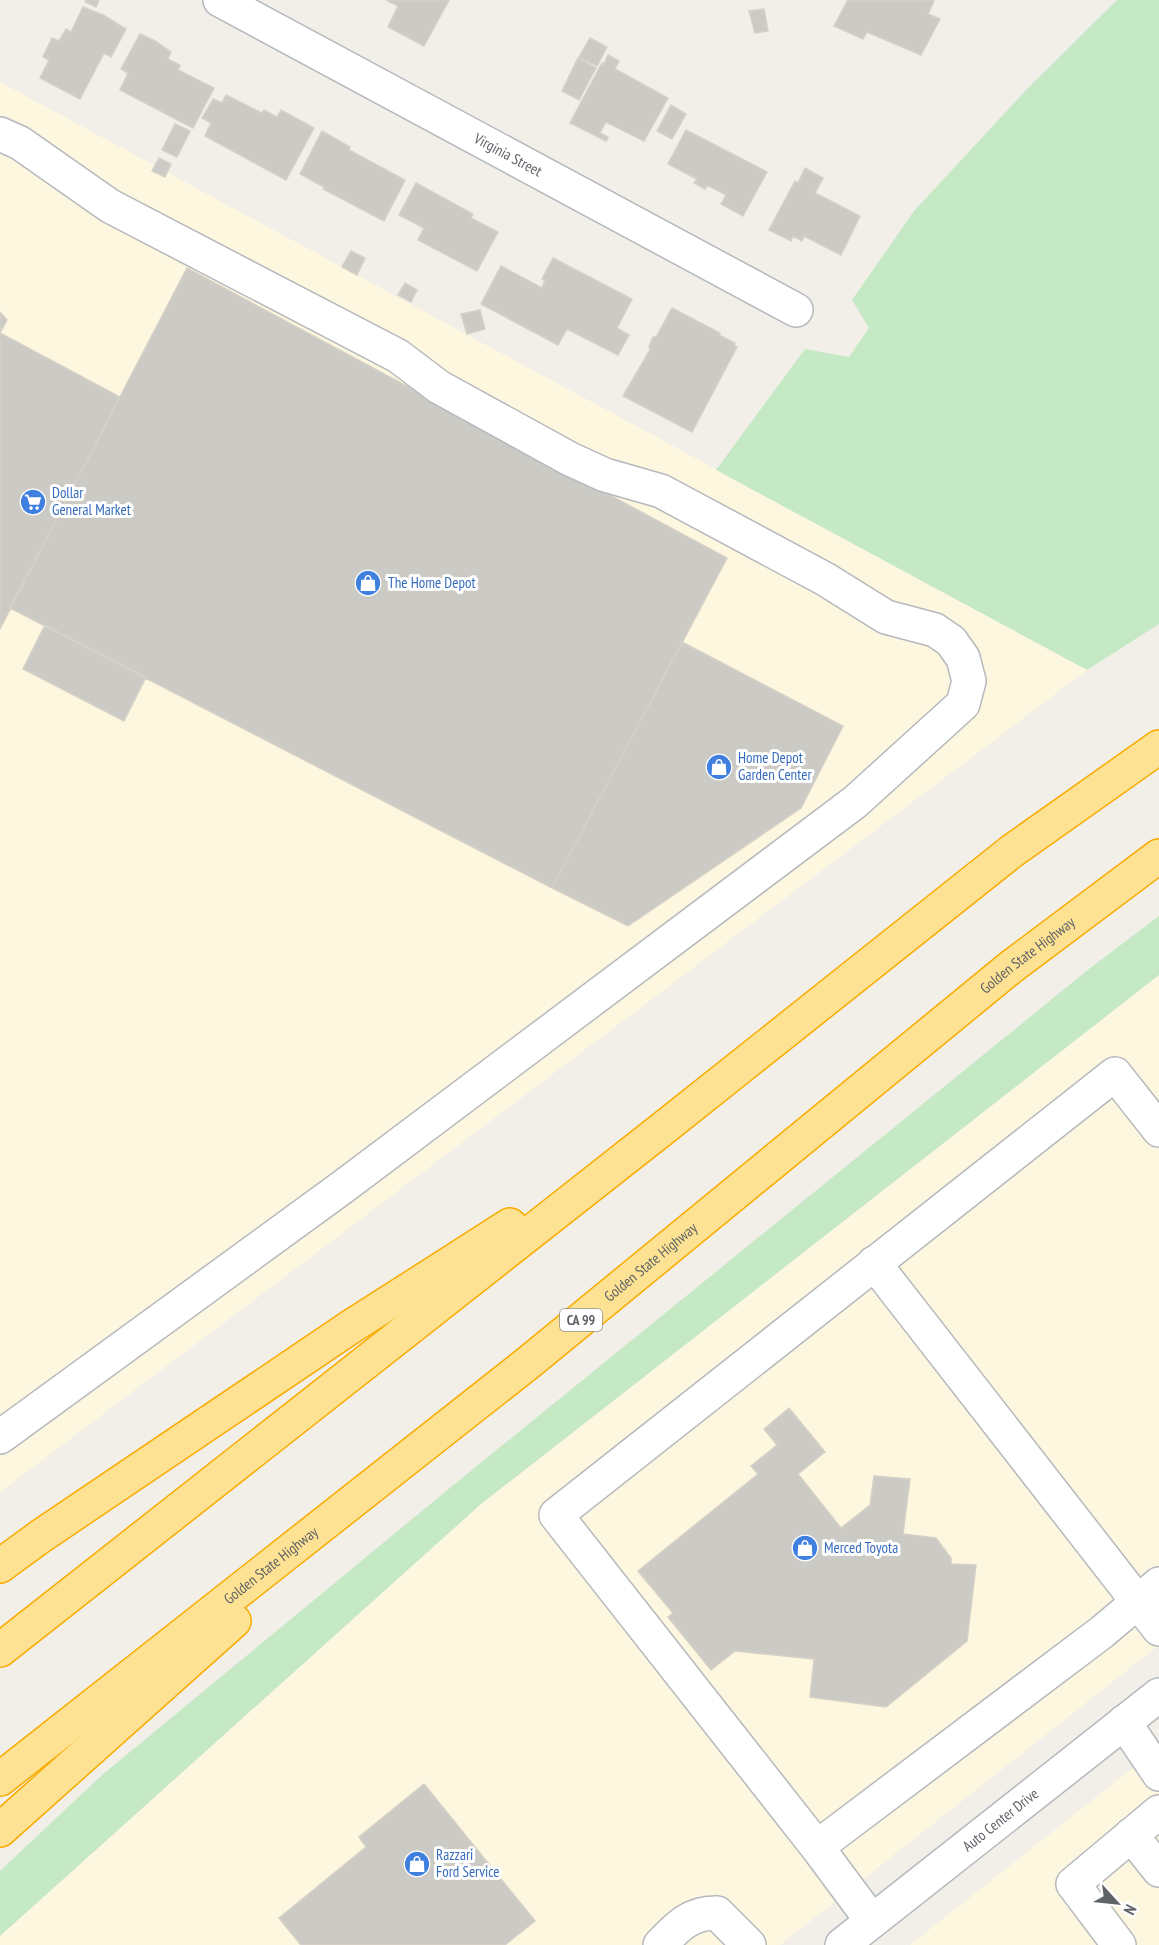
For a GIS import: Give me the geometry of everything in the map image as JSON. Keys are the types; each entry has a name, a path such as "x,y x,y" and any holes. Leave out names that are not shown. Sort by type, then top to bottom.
{"highway":[{"path":"0,1650 662,1130 1012,851 1159,747"},
{"name":"Golden State Highway","path":"0,1779 528,1363 1011,967 1159,856"},
{"path":"0,1566 352,1326 662,1130"},
{"path":"0,1830 75,1761 528,1363"}],"street":[{"name":"Virginia Street","path":"220,0 795,310"},
{"path":"0,134 20,143 110,206 398,356 439,387 570,459 604,475 660,491 825,579 886,617 935,630 951,641 963,658 969,681 963,704 855,802 382,1158 0,1437"},
{"path":"872,1921 817,1847 556,1515 1114,1074 1159,1130"},
{"path":"874,1263 1148,1593 1159,1629"},
{"path":"817,1847 1102,1632 1148,1593"},
{"name":"Auto Center Drive","path":"842,1945 1159,1695"},
{"path":"1124,1722 1159,1774"},
{"path":"1119,1945 1073,1884 1159,1812"},
{"path":"1131,1835 1159,1870"},
{"path":"660,1945 692,1916 705,1912 717,1913 749,1945"}],"shaded area":[{"path":"0,82 1087,670 0,1492"},
{"path":"1159,975 1159,1645 780,1945 0,1945 0,1936 481,1504"},
{"path":"1159,1747 1159,1945 910,1945 1002,1872"}],"green space":[{"path":"1117,0 1159,0 1159,624 1087,670 716,470 805,349 849,357 869,328 852,300 914,211 1028,88"},
{"path":"1159,916 1159,975 481,1504 0,1936 0,1871 102,1775 462,1478 1089,969"}],"building":[{"path":"86,0 99,0 96,7 85,2"},
{"path":"386,0 449,0 424,46 388,27 398,6"},
{"path":"848,0 933,0 928,14 940,19 921,55 867,32 863,39 834,26"},
{"path":"83,7 103,15 126,29 111,57 104,53 80,99 40,78 49,60 43,57 52,38 59,41 66,29 71,32"},
{"path":"764,9 768,31 755,33 749,11"},
{"path":"140,34 171,52 168,59 180,65 178,70 214,88 193,128 120,90 128,73 121,69"},
{"path":"590,38 607,47 597,66 579,57"},
{"path":"608,55 619,61 615,69 668,98 644,141 606,122 600,133 608,137 606,141 570,123"},
{"path":"578,58 596,68 579,100 562,91"},
{"path":"226,95 262,113 264,110 277,117 281,110 314,128 286,180 205,136 211,123 202,118 213,99 222,103"},
{"path":"671,105 686,114 672,139 657,131"},
{"path":"175,124 190,131 177,157 162,150"},
{"path":"686,130 767,172 743,216 721,204 726,195 707,185 705,189 694,183 697,179 668,164"},
{"path":"322,131 350,147 349,150 405,180 384,221 323,189 324,187 300,174"},
{"path":"159,158 171,164 165,177 152,171"},
{"path":"805,168 823,178 815,193 860,216 841,255 804,236 802,241 793,236 791,241 769,230 795,181 798,183"},
{"path":"416,183 473,214 471,218 498,232 477,271 418,240 424,228 399,215"},
{"path":"351,251 365,258 357,275 342,267"},
{"path":"553,258 632,299 617,328 629,335 618,355 567,329 558,345 481,304 501,266 542,288 545,280 542,279"},
{"name":"The Home Depot","path":"187,268 727,558 552,888 10,608"},
{"path":"405,283 417,290 411,302 398,295"},
{"path":"672,308 720,333 719,335 735,343 737,347 692,432 623,396 650,350 649,346 653,337 656,337"},
{"path":"480,310 485,329 467,334 461,314"},
{"path":"0,312 7,320 0,333"},
{"name":"Dollar General Market","path":"0,333 120,397 0,629"},
{"path":"45,625 146,677 124,721 23,669"},
{"name":"Home Depot Garden Center","path":"682,642 843,726 801,808 628,926 552,888"},
{"name":"Merced Toyota","path":"789,1408 825,1452 798,1474 841,1528 870,1505 874,1476 910,1479 903,1534 936,1538 951,1558 951,1564 976,1565 967,1641 886,1707 810,1697 814,1659 735,1651 711,1670 668,1617 673,1613 638,1571 758,1474 751,1466 777,1445 764,1429"},
{"name":"Razzari Ford Service","path":"424,1784 535,1921 505,1945 301,1945 279,1918 366,1847 359,1837"}],"place":[{"name":"Dollar General Market","path":"33,502"},
{"name":"The Home Depot","path":"368,583"},
{"name":"Home Depot Garden Center","path":"719,767"},
{"name":"Merced Toyota","path":"805,1548"},
{"name":"Razzari Ford Service","path":"417,1864"}]}
